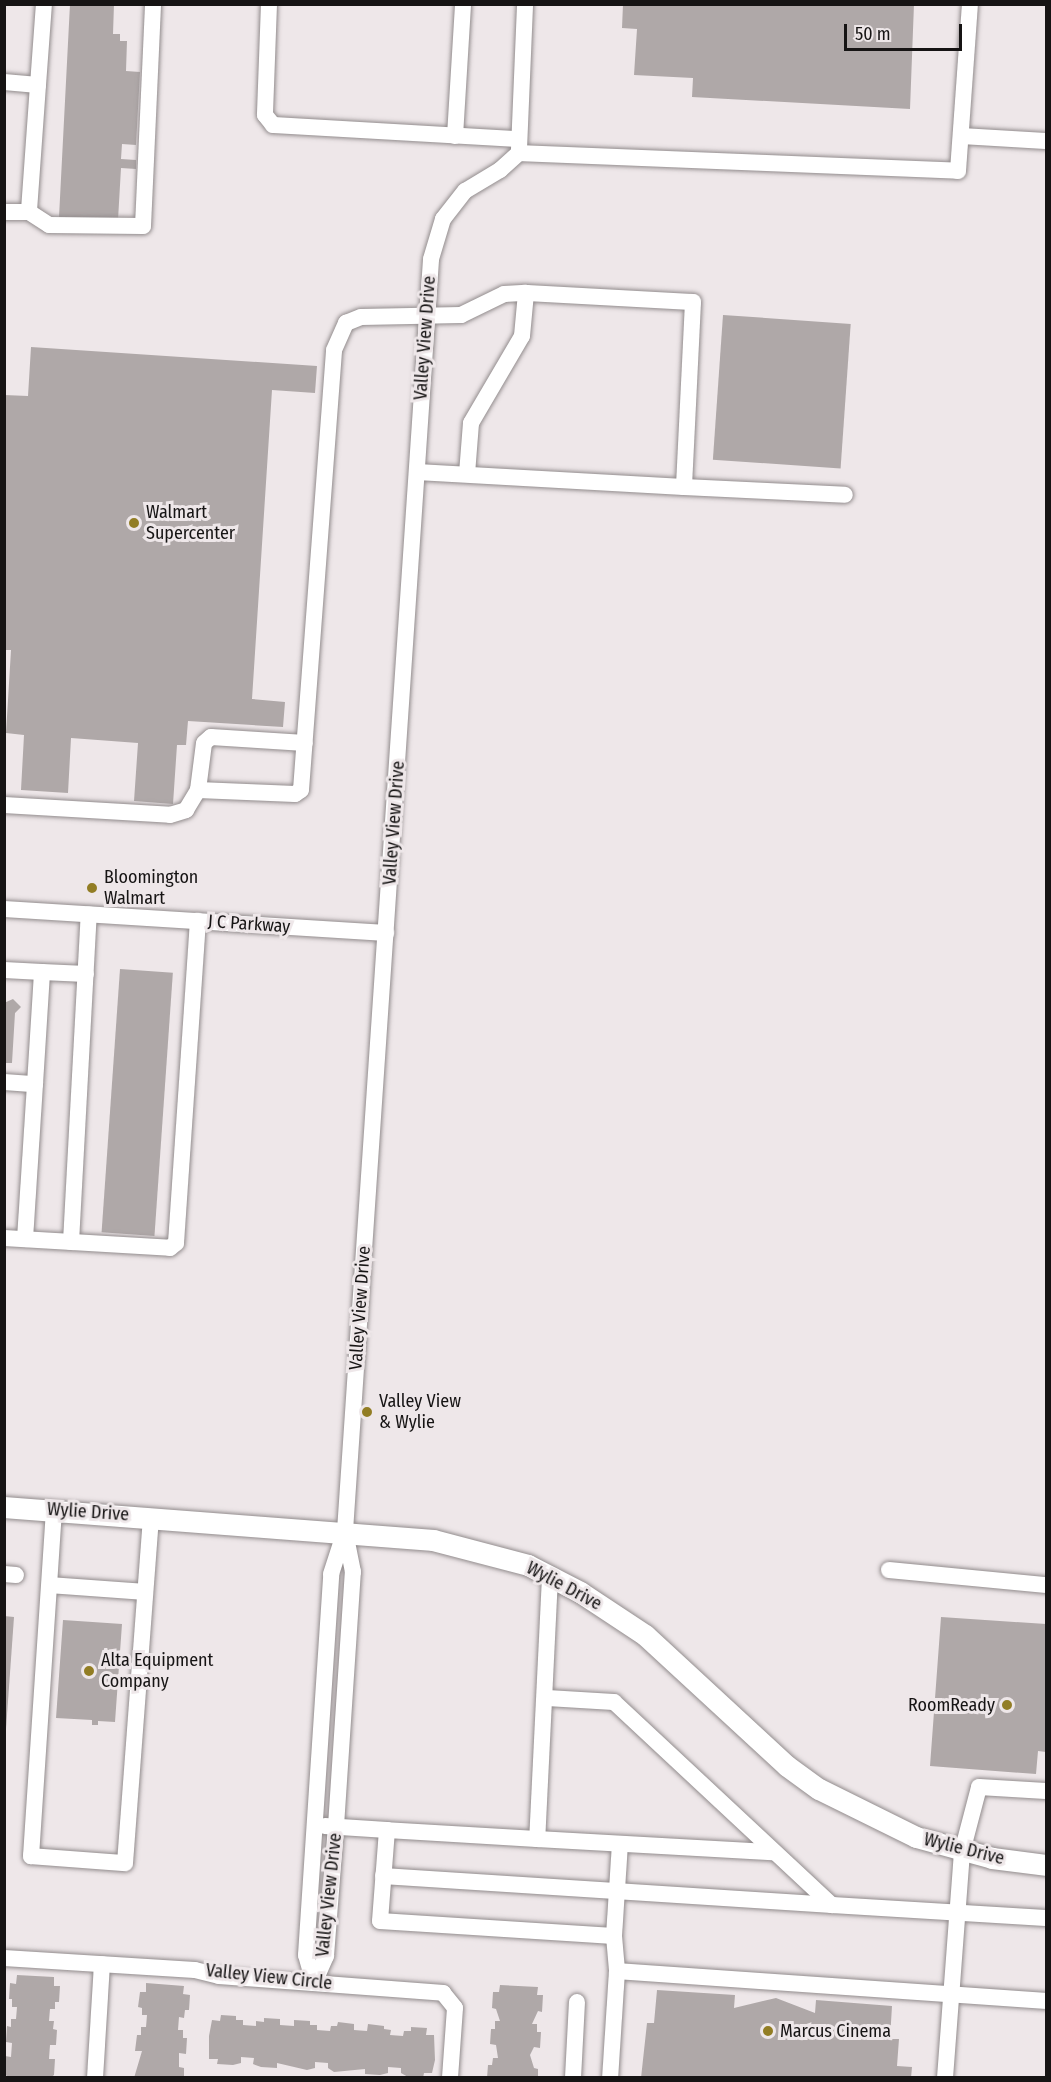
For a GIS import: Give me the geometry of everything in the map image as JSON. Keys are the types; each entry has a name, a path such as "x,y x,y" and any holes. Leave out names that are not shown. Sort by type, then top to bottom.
{"main road":[{"name":"Wylie Drive","path":"4,1507 345,1532 468,1546 528,1565 550,1576 645,1635 778,1759 819,1790 916,1837 962,1852 1047,1865"}],"street":[{"path":"29,212 44,4"},
{"path":"4,212 29,212 49,225 143,226 153,4"},
{"path":"269,4 268,122 454,135 519,146 958,171 970,4"},
{"path":"454,135 462,4"},
{"path":"519,146 525,4"},
{"path":"4,82 38,85"},
{"path":"961,136 1047,141"},
{"name":"Valley View Drive","path":"314,1983 306,1955 331,1574 345,1532 426,317 434,242 443,219 465,191 500,170 519,146"},
{"path":"467,474 471,423 522,336 526,293"},
{"path":"198,790 295,794 301,790 325,452 338,334 346,323 361,316 461,315 504,294 526,293 693,302 684,487"},
{"path":"417,472 845,495"},
{"path":"4,805 170,815 186,810 198,790 204,743 211,737 305,743"},
{"name":"J C Parkway","path":"4,909 386,933"},
{"path":"71,1242 89,914"},
{"path":"4,1238 170,1248 176,1243 198,921"},
{"path":"4,970 86,974"},
{"path":"25,1239 42,972"},
{"path":"4,1082 35,1084"},
{"path":"54,1510 31,1856 125,1863 151,1516"},
{"name":"Valley View Drive","path":"314,1983 326,1956 336,1826 353,1572 345,1532"},
{"path":"889,1570 1047,1586"},
{"path":"537,1839 547,1698 542,1687 550,1576"},
{"path":"50,1585 145,1592"},
{"path":"547,1698 614,1702 832,1905"},
{"path":"945,2078 955,1913 962,1852 979,1787 1047,1791"},
{"path":"315,1825 773,1852"},
{"path":"387,1830 380,1921 614,1936"},
{"path":"610,2078 616,1971 614,1936 620,1844"},
{"path":"383,1875 1047,1918"},
{"name":"Valley View Circle","path":"4,1958 434,1991 450,1997 455,2008 450,2078"},
{"path":"95,2078 102,1964"},
{"path":"616,1971 1047,2001"},
{"path":"573,2078 578,2002"}],"building":[{"path":"70,4 114,4 113,34 120,34 120,41 127,41 126,71 140,72 136,145 122,144 121,159 136,160 136,169 121,168 118,220 59,217"},
{"path":"623,4 914,4 910,109 692,97 693,78 634,75 637,29 622,28"},
{"path":"723,315 851,324 841,469 713,460"},
{"name":"Walmart Supercenter","path":"31,347 317,366 315,393 272,390 252,699 285,702 283,727 188,721 186,745 177,745 173,804 134,801 138,743 71,738 68,793 21,790 24,735 6,733 11,650 4,650 4,395 28,396"},
{"path":"120,969 173,973 154,1236 102,1232"},
{"path":"13,999 21,1007 15,1013 12,1063 4,1063 4,1003"},
{"path":"4,1616 14,1617 6,1729 4,1729"},
{"path":"941,1617 1046,1624 1046,1752 1038,1751 1036,1774 930,1766"},
{"name":"Alta Equipment Company","path":"63,1620 122,1624 115,1722 98,1721 98,1725 92,1725 92,1720 56,1718"},
{"path":"17,1975 54,1977 54,1986 60,1986 59,2002 55,2002 55,2009 50,2009 49,2021 54,2021 53,2029 57,2030 56,2045 50,2045 49,2059 55,2059 54,2075 50,2078 8,2078 4,2072 5,2056 11,2057 12,2043 6,2042 7,2026 11,2027 11,2019 16,2019 17,2007 12,2007 12,1999 9,1999 10,1983 16,1984"},
{"path":"146,1983 184,1986 183,1994 190,1995 189,2010 185,2010 184,2018 179,2017 178,2030 183,2030 183,2038 187,2038 186,2054 179,2053 179,2067 184,2068 184,2078 134,2078 142,2051 135,2051 137,2035 141,2035 141,2027 146,2027 147,2015 142,2015 142,2008 138,2007 140,1992 146,1992"},
{"path":"500,1985 538,1987 537,1995 543,1995 542,2012 538,2011 532,2024 537,2024 537,2032 541,2032 540,2048 534,2047 530,2055 534,2068 538,2069 538,2078 487,2078 488,2065 492,2065 493,2058 498,2058 496,2045 490,2044 491,2029 495,2029 495,2021 500,2021 496,2009 492,2008 493,1992 499,1992"},
{"name":"Marcus Cinema","path":"657,1990 735,1995 734,2008 776,1998 815,2013 816,2000 892,2006 890,2039 899,2039 897,2066 912,2067 911,2078 641,2078 647,2023 654,2023"},
{"path":"221,2015 236,2016 236,2020 243,2020 243,2025 256,2026 256,2021 264,2022 264,2018 280,2019 280,2025 294,2026 294,2020 310,2021 310,2025 317,2025 317,2030 330,2031 331,2026 337,2026 338,2022 354,2024 354,2030 367,2031 368,2024 384,2026 384,2029 391,2030 390,2035 403,2036 404,2031 411,2031 411,2027 427,2028 426,2035 434,2035 435,2060 432,2073 424,2073 423,2078 408,2077 401,2073 401,2068 388,2067 388,2073 380,2075 365,2074 365,2069 334,2072 328,2068 328,2063 315,2062 315,2068 307,2070 277,2063 277,2068 261,2067 253,2064 254,2058 241,2057 241,2063 217,2064 218,2059 209,2059 209,2036 212,2020 220,2021"}],"place":[{"name":"Walmart Supercenter","path":"134,523"},
{"name":"Bloomington Walmart","path":"92,888"},
{"name":"Valley View & Wylie","path":"367,1412"},
{"name":"Alta Equipment Company","path":"89,1671"},
{"name":"RoomReady","path":"1007,1705"},
{"name":"Marcus Cinema","path":"768,2031"}]}
